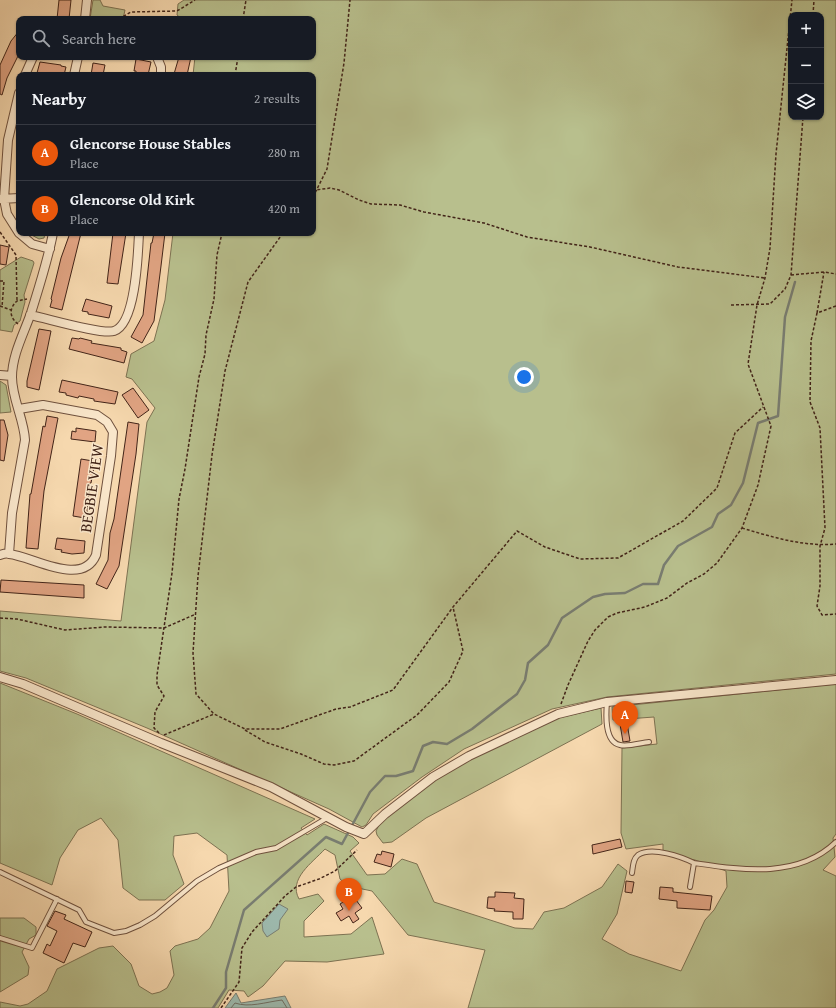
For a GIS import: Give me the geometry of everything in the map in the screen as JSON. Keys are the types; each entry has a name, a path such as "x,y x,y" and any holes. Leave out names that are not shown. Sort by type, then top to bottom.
{"street":[{"path":"85,16 87,0"},
{"path":"26,72 32,60"},
{"path":"75,72 77,60"},
{"path":"158,60 161,72"},
{"path":"16,106 8,140 2,199 7,214 16,228"},
{"path":"2,199 16,198"},
{"path":"23,236 32,244 50,249"},
{"path":"0,555 9,554 12,513 25,440 25,431 12,376 25,327 50,249 52,236"},
{"path":"30,315 107,332 120,328 125,322 130,308 139,236"},
{"path":"0,375 12,376"},
{"name":"BEGBIE VIEW","path":"9,554 52,568 80,569 90,564 96,555 112,438 110,427 103,418 97,415 43,405 19,409"},
{"path":"0,677 23,684 161,743 271,787 328,818 364,834 385,814 432,777 469,756 558,714 607,702 836,680"}],"lane":[{"path":"607,702 608,730 611,740 620,745 649,742"},
{"path":"0,872 79,910 86,922 114,933 126,931 155,916 197,881 208,874 256,852 276,848 328,818"},
{"path":"632,873 633,862 638,855 647,852 678,855 694,863 738,870 772,870 804,863 822,854 836,842"},
{"path":"690,887 694,863"},
{"path":"0,938 32,948 57,899"}],"path":[{"path":"124,16 131,12 177,11 195,0"},
{"path":"243,16 246,0"},
{"path":"316,190 327,169 344,63 350,0"},
{"path":"558,714 568,685 588,641 608,617 617,612 645,607 667,598 687,583 704,574 717,563 742,528 758,485 771,426 748,364 757,305 765,278 770,248 776,154 792,0"},
{"path":"813,12 814,0"},
{"path":"236,72 238,60"},
{"path":"731,305 770,304 785,289 791,275 803,120"},
{"path":"316,190 330,188 339,190 371,204 400,205 424,212 484,223 527,237 590,247 678,268 765,278"},
{"path":"0,232 16,255 17,301 11,310 13,320 25,327"},
{"path":"214,714 162,736 154,728 155,712 164,696 157,685 179,499 199,377 205,354 206,335 214,299 217,255 221,236"},
{"path":"281,236 248,282 225,371 212,455 198,576 193,653 196,694 214,714 245,729 264,742 301,754 324,764 334,765 354,761 417,715 449,682 463,651 453,607"},
{"path":"791,275 824,272 836,274"},
{"path":"824,272 811,341 810,402 820,428 825,528 820,546 820,586 817,606 822,614 836,614"},
{"path":"0,281 4,281 1,306 11,310"},
{"path":"17,301 25,298 34,301"},
{"path":"817,312 836,306"},
{"path":"245,729 280,730 336,710 350,707 393,690 453,607 517,531 545,547 580,559 618,558 683,521 718,488 736,434 763,406"},
{"path":"742,528 780,539 820,546 836,544"},
{"path":"0,618 17,619 65,630 105,627 164,628 196,614"},
{"path":"221,1008 239,982 242,948 252,932 285,896 296,887 319,880 335,871 357,850"}],"green space":[{"path":"93,0 100,0 103,6 125,10 124,16 90,16"},
{"path":"184,0 836,0 836,674 607,697 552,709 464,749 422,777 373,814 366,825 362,827 329,809 147,728 26,678 0,671 0,611 121,621 147,422 155,408 132,379 126,377 131,354 154,341 165,300 173,236 316,236 316,72 193,72 195,60 316,60 316,16 177,15 178,4"},
{"path":"34,236 44,236 44,238 39,239"},
{"path":"21,257 33,261 34,263 24,295 25,302 20,321 14,325 12,332 0,330 0,270"},
{"path":"0,381 6,385 11,412 0,413"},
{"path":"0,683 77,714 315,819 301,828 307,835 324,824 353,837 359,843 350,851 367,875 385,874 402,859 417,864 434,902 515,928 533,929 544,912 564,908 602,887 618,864 627,871 617,914 602,939 629,954 681,971 705,920 714,910 727,887 726,871 695,860 663,854 663,844 626,849 621,833 622,748 657,744 654,717 613,720 612,707 836,684 836,834 833,838 835,857 823,870 836,876 836,1008 468,1008 485,950 408,935 372,891 348,886 340,879 335,855 325,849 303,872 297,885 296,892 299,899 318,894 324,901 304,921 304,937 351,934 372,917 384,954 327,962 285,961 263,986 248,997 244,991 229,990 218,1008 0,1008 0,1002 20,1006 28,1004 47,991 57,969 99,948 113,946 131,964 139,986 152,994 160,992 167,988 174,975 170,951 175,946 198,939 210,928 229,891 227,855 197,833 174,836 173,855 184,884 165,900 139,900 123,888 118,840 101,818 78,830 60,858 52,885 0,863"},
{"path":"601,708 602,724 426,818 392,842 383,843 377,835 376,831 380,823 415,793 471,758 558,718"},
{"path":"0,918 24,918 36,927 36,935 29,939 22,952 29,967 28,975 0,992"}],"water":[{"path":"279,904 288,909 280,920 279,929 267,937 263,931 262,923"},
{"path":"236,993 241,1003 285,996 291,1008 225,1008"}],"building":[{"path":"59,0 71,0 69,16 57,16"},
{"path":"16,35 16,60 7,78 2,95 0,94 0,65 11,41"},
{"path":"136,60 151,62 149,72 134,71"},
{"path":"178,60 190,60 188,72 175,72"},
{"path":"40,62 66,67 65,72 37,72"},
{"path":"93,63 105,65 104,72 92,72"},
{"path":"69,236 80,236 62,310 50,307 61,258"},
{"path":"113,236 126,236 118,284 107,283"},
{"path":"153,236 165,236 154,321 142,343 131,337 143,315"},
{"path":"0,245 9,247 6,265 0,264"},
{"path":"86,299 112,306 109,318 88,314 88,312 82,311"},
{"path":"39,329 51,331 39,390 27,387 27,381"},
{"path":"72,338 80,338 92,341 91,343 121,348 121,350 127,352 124,363 69,349"},
{"path":"62,380 118,392 115,404 94,401 94,399 79,396 78,398 59,392"},
{"path":"133,388 149,410 138,418 122,395"},
{"path":"47,416 58,418 44,491 38,549 26,548 30,494 43,426 45,427"},
{"path":"0,420 4,420 8,435 4,461 0,460"},
{"path":"128,422 139,424 136,454 119,566 107,589 96,584 108,560 110,533 114,519"},
{"path":"76,428 96,431 95,442 71,439 72,431 76,432"},
{"path":"81,459 93,461 92,467 94,467 85,518 73,516"},
{"path":"57,538 85,541 84,553 72,554 55,549"},
{"path":"1,580 84,585 84,598 0,592"},
{"path":"627,723 630,741 623,742 620,724"},
{"path":"620,839 622,847 593,854 592,845"},
{"path":"382,851 394,854 391,867 374,862 377,854 381,855"},
{"path":"626,881 634,882 632,893 625,892"},
{"path":"660,887 673,888 673,892 712,896 710,910 677,908 677,901 659,899"},
{"path":"495,892 515,893 514,898 524,899 523,919 513,919 513,912 494,911 495,909 487,908 488,897 495,897"},
{"path":"348,899 351,904 356,900 362,908 355,913 359,919 353,923 349,916 341,921 336,913 343,909 340,904"},
{"path":"55,911 66,915 64,919 92,932 85,947 73,943 64,963 43,953 47,944 50,946 57,931 47,926"}],"waterway":[{"path":"213,1008 226,988 226,972 244,910 326,837 342,844 370,792 385,776 396,776 413,771 423,746 433,742 447,744 472,729 517,694 525,680 528,663 548,645 562,618 593,597 605,594 625,593 643,584 658,584 664,565 678,546 712,527 718,514 731,505 743,483 758,423 778,416 785,317 795,282"}],"place":[{"name":"Glencorse House Stables","path":"625,734"},
{"name":"Glencorse Old Kirk","path":"349,911"}]}
